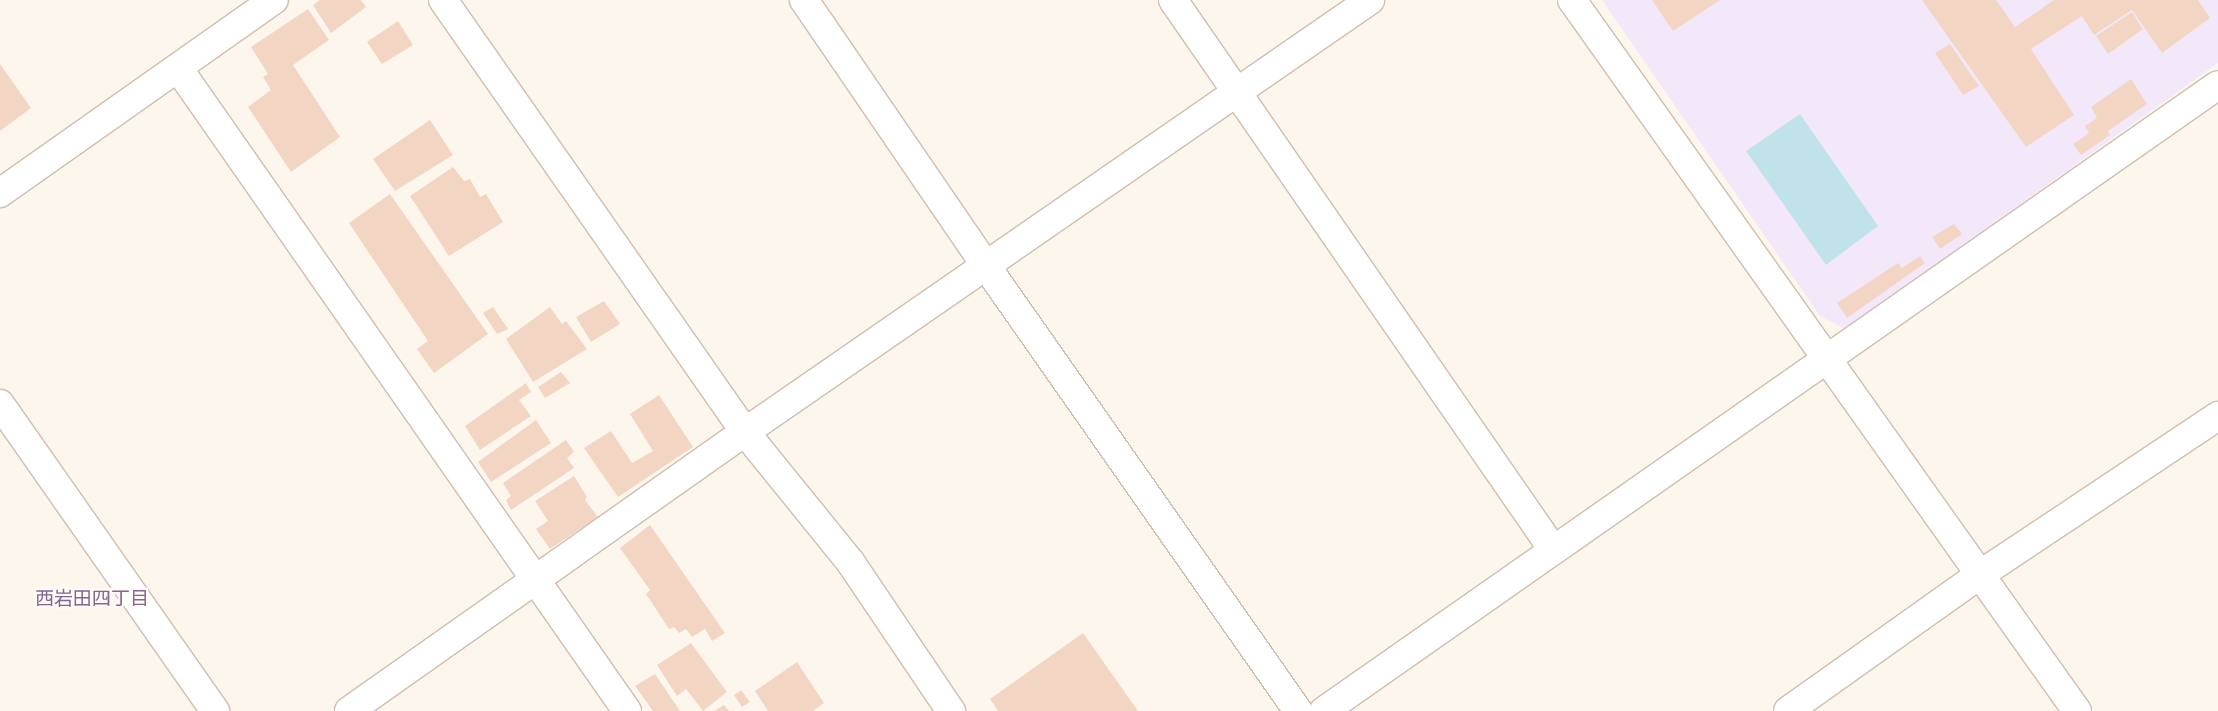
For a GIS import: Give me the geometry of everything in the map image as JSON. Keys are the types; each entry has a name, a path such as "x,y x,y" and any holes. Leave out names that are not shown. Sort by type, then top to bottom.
{"street":[{"path":"0,193 274,0"},
{"path":"443,0 745,432 851,563 951,711"},
{"path":"804,0 986,266 1298,711"},
{"path":"1173,0 1552,548"},
{"path":"349,711 745,432 1370,0"},
{"path":"1572,0 1826,356 1824,360 1981,574 2077,711"},
{"path":"178,68 627,711"},
{"path":"1324,711 1552,548 2218,85"},
{"path":"0,404 215,711"},
{"path":"1788,711 1981,574 2218,416"}],"shaded area":[{"path":"1602,0 2218,0 2218,63 1845,329 1820,316"}],"water":[{"path":"1800,114 1878,226 1826,265 1746,151"}],"building":[{"path":"320,0 361,0 366,7 331,33 313,5"},
{"path":"1652,0 1720,0 1673,31"},
{"path":"1922,0 1996,0 2015,27 2054,0 2198,0 2210,18 2162,53 2132,10 2094,35 2082,16 2031,49 2074,115 2026,147"},
{"path":"308,9 329,40 293,65 340,137 291,172 248,107 271,90 263,77 268,74 251,47"},
{"path":"2132,12 2143,29 2108,54 2096,36"},
{"path":"398,21 413,45 382,64 367,42"},
{"path":"1950,44 1979,86 1963,95 1935,53"},
{"path":"0,64 31,108 0,131"},
{"path":"2131,79 2147,104 2108,131 2110,135 2081,155 2073,144 2089,133 2085,126 2097,118 2091,107"},
{"path":"430,120 453,155 395,191 373,159"},
{"path":"453,167 464,181 470,179 480,197 486,194 503,222 449,256 410,196"},
{"path":"390,194 488,334 434,373 417,349 428,341 349,223"},
{"path":"1954,224 1962,234 1940,249 1932,237"},
{"path":"1920,256 1925,263 1847,318 1837,303 1898,263 1902,268"},
{"path":"604,301 620,324 591,342 576,317"},
{"path":"493,307 508,329 497,334 483,313"},
{"path":"550,307 562,324 566,321 587,349 533,382 506,339"},
{"path":"561,372 570,383 545,398 538,387"},
{"path":"526,383 531,392 519,400 531,416 480,450 465,426"},
{"path":"659,395 693,447 618,497 584,448 611,431 632,463 653,451 630,414"},
{"path":"536,420 551,443 491,482 478,462"},
{"path":"566,440 574,452 567,458 574,468 511,510 506,500 511,496 503,483"},
{"path":"574,476 587,497 585,500 598,517 550,549 536,529 548,521 535,501"},
{"path":"650,525 725,633 712,641 705,629 692,637 686,629 679,633 674,627 669,629 646,594 650,590 620,548"},
{"path":"1083,633 1138,711 998,711 990,699"},
{"path":"691,643 727,692 703,711 686,689 677,696 657,665"},
{"path":"797,662 824,703 813,711 768,711 755,691"},
{"path":"655,674 680,711 653,711 635,686"},
{"path":"741,690 750,702 742,707 734,695"},
{"path":"724,705 729,711 714,711"}],"district":[{"name":"西岩田四丁目","path":"92,599"}]}
